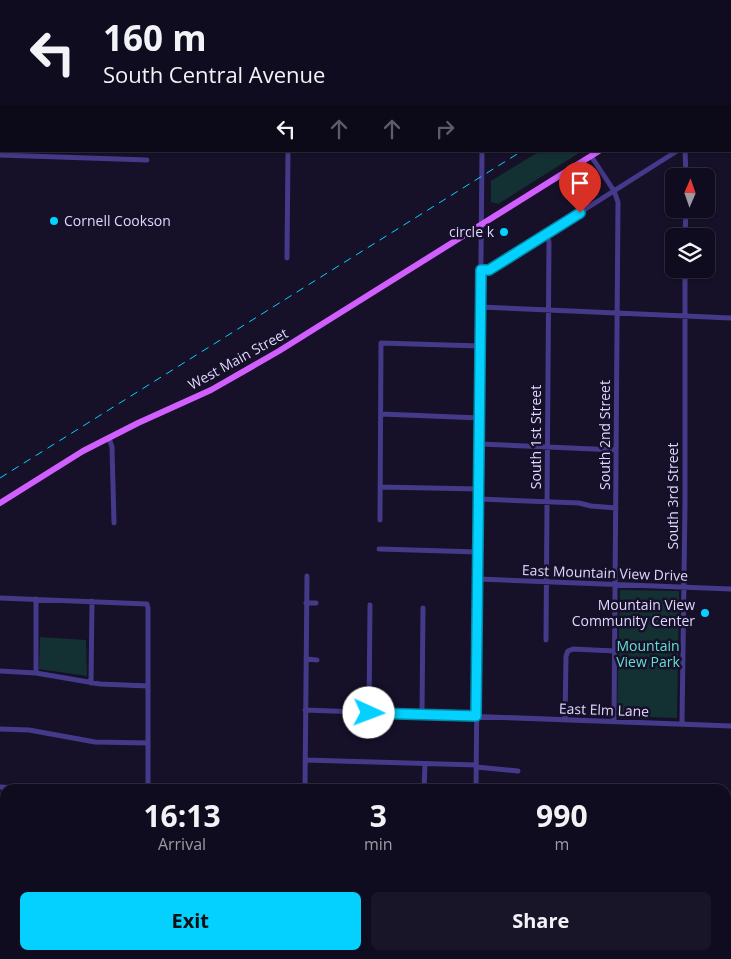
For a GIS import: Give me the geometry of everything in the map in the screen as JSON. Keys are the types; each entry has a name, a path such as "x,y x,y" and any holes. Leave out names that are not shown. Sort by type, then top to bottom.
{"main road":[{"name":"West Main Street","path":"0,503 84,451 211,390 246,371 597,152"}],"street":[{"path":"287,258 288,152"},
{"path":"476,784 482,152"},
{"path":"481,270 489,270 675,152"},
{"path":"685,152 686,168"},
{"path":"0,155 147,160"},
{"name":"South 2nd Street","path":"591,156 614,191 618,202 614,722"},
{"name":"South 1st Street","path":"546,234 549,242 546,640"},
{"name":"South 3rd Street","path":"682,724 685,504 685,278"},
{"path":"480,307 731,318"},
{"path":"380,520 381,343 480,346"},
{"path":"381,414 480,418"},
{"path":"109,438 112,447 114,523"},
{"path":"480,444 616,450"},
{"path":"381,486 479,489"},
{"path":"479,499 580,502 591,506 616,508"},
{"path":"379,549 478,552"},
{"path":"305,784 306,576"},
{"name":"East Mountain View Drive","path":"478,579 731,589"},
{"path":"0,598 147,604 148,784"},
{"path":"36,599 36,673"},
{"path":"91,682 92,601"},
{"path":"306,603 316,603"},
{"path":"369,713 370,605"},
{"path":"422,714 424,608"},
{"path":"565,720 566,656 568,651 573,648 614,650"},
{"path":"306,659 317,660"},
{"path":"0,671 36,673 91,682 148,686"},
{"name":"East Elm Lane","path":"305,710 731,726"},
{"path":"0,728 29,730 95,742 148,743"},
{"path":"305,760 476,766 518,771"},
{"path":"424,784 425,764"}],"green space":[{"path":"538,152 580,152 498,204 491,202 491,181"},
{"name":"Mountain View Park","path":"620,590 679,591 677,718 617,716"},
{"path":"40,637 86,640 87,676 39,669"}],"railway":[{"path":"0,478 520,152"}],"place":[{"name":"Cornell Cookson","path":"54,221"},
{"name":"circle k","path":"504,232"},
{"name":"Mountain View Community Center","path":"705,613"}],"route":[{"path":"369,713 476,716 481,270 489,270 580,213"}]}
